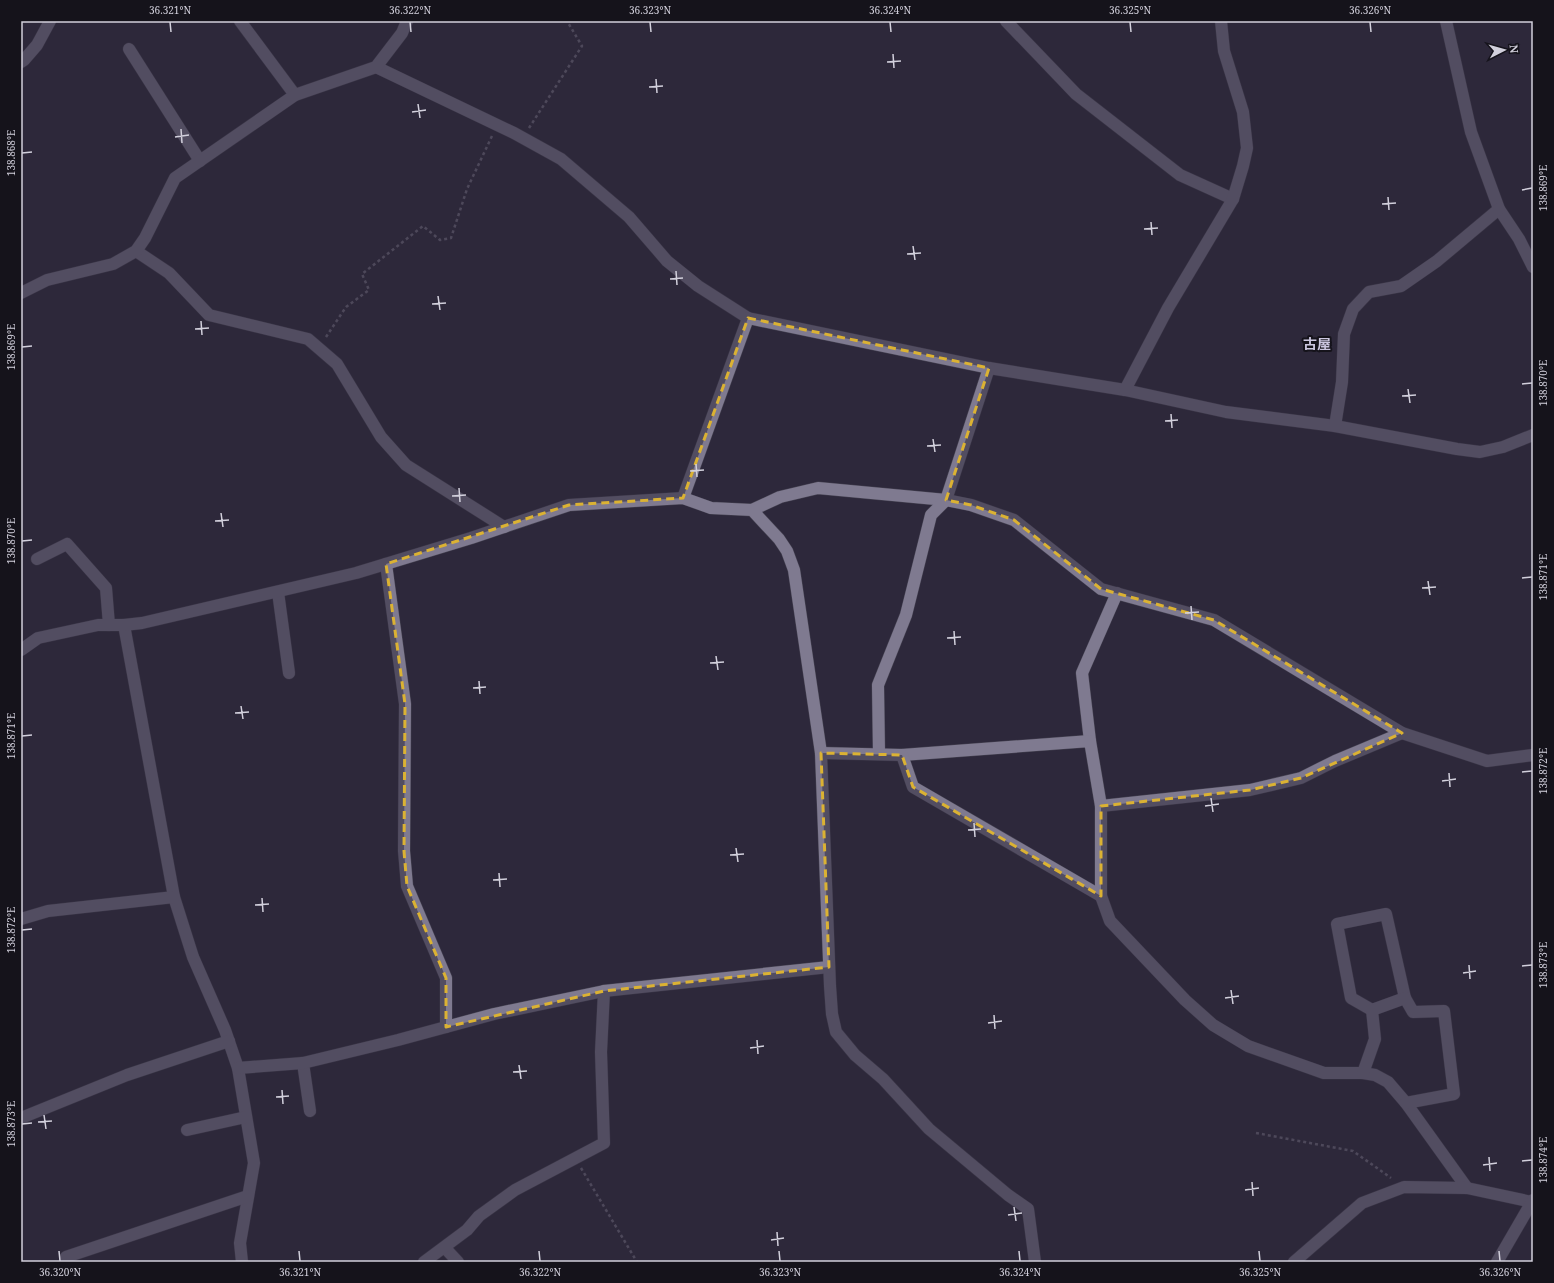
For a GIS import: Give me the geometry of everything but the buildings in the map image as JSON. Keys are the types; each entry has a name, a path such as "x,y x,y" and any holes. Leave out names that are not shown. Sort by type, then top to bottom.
{"street":[{"path":"21,62 37,45 50,21"},
{"path":"240,21 295,95"},
{"path":"21,294 47,280 113,264 136,252 145,238 175,178 295,95 376,67 402,33 407,21"},
{"path":"1006,21 1082,99 1180,175 1233,199"},
{"path":"1125,390 1168,308 1233,199 1247,148 1243,112 1224,51 1221,21"},
{"path":"1446,21 1471,132 1499,209 1519,239 1533,267"},
{"path":"129,49 200,161"},
{"path":"376,67 497,125 560,159 629,217 667,261 698,286 748,318 989,368 1125,390 1226,412 1335,426 1457,449 1480,452 1503,447 1533,435"},
{"path":"1335,426 1342,382 1344,334 1354,309 1369,292 1401,286 1438,261 1499,209"},
{"path":"136,252 169,274 209,315 308,339 336,364 381,437 406,465 504,527"},
{"path":"683,498 748,318"},
{"path":"879,754 878,685 906,615 931,515 946,500 989,368"},
{"path":"21,650 38,638 98,625 142,623 356,574 569,505 683,498 711,508 752,510 780,497 818,488 946,500 971,505 1014,520 1101,589 1214,620 1402,733 1487,761 1533,755"},
{"path":"752,510 779,539 787,552 794,570 820,753 829,967 832,1014 836,1032 855,1055 883,1079 929,1129 1008,1195 1028,1209 1035,1262"},
{"path":"37,559 67,544 106,588 109,625"},
{"path":"386,564 405,704 404,850 407,886 446,978 446,1027"},
{"path":"278,592 289,673"},
{"path":"1117,593 1082,673 1090,741 1101,806 1101,896 1110,921 1185,1000 1213,1025 1248,1046 1324,1073 1363,1073 1375,1075 1388,1082 1406,1103 1467,1188"},
{"path":"124,625 174,897 193,957 229,1041 238,1068 254,1163 240,1243 242,1262"},
{"path":"1101,806 1250,790 1301,778 1335,761 1402,733"},
{"path":"820,753 902,755 1090,741"},
{"path":"902,755 913,787 1101,896"},
{"path":"21,919 48,911 174,897"},
{"path":"1405,998 1372,1010 1351,998 1337,924 1386,914 1405,998 1413,1012 1444,1011 1454,1094 1406,1103"},
{"path":"238,1068 303,1063 494,1014 604,991 829,967"},
{"path":"424,1262 467,1230 479,1216 515,1190 604,1143 601,1052 604,991"},
{"path":"1363,1073 1375,1039 1372,1010"},
{"path":"21,1118 127,1075 229,1041"},
{"path":"303,1063 310,1111"},
{"path":"187,1130 246,1117"},
{"path":"1294,1262 1362,1204 1404,1187 1467,1188 1533,1201 1497,1262"},
{"path":"66,1257 248,1196"},
{"path":"444,1248 458,1262"}],"path":[{"path":"522,138 582,46 567,21"},
{"path":"318,348 346,307 369,290 362,274 423,226 440,240 451,238 467,189 497,125"},
{"path":"1256,1133 1353,1151 1404,1187"},
{"path":"575,1158 637,1262"}],"highlighted area":[{"path":"748,318 989,368 946,500 971,505 1014,520 1101,589 1214,620 1402,733 1301,778 1250,790 1101,806 1101,896 913,787 902,755 821,753 829,967 604,991 446,1027 446,978 407,886 404,851 405,704 386,564 569,505 683,498"}],"district":[{"name":"古屋","path":"1317,343"}]}
